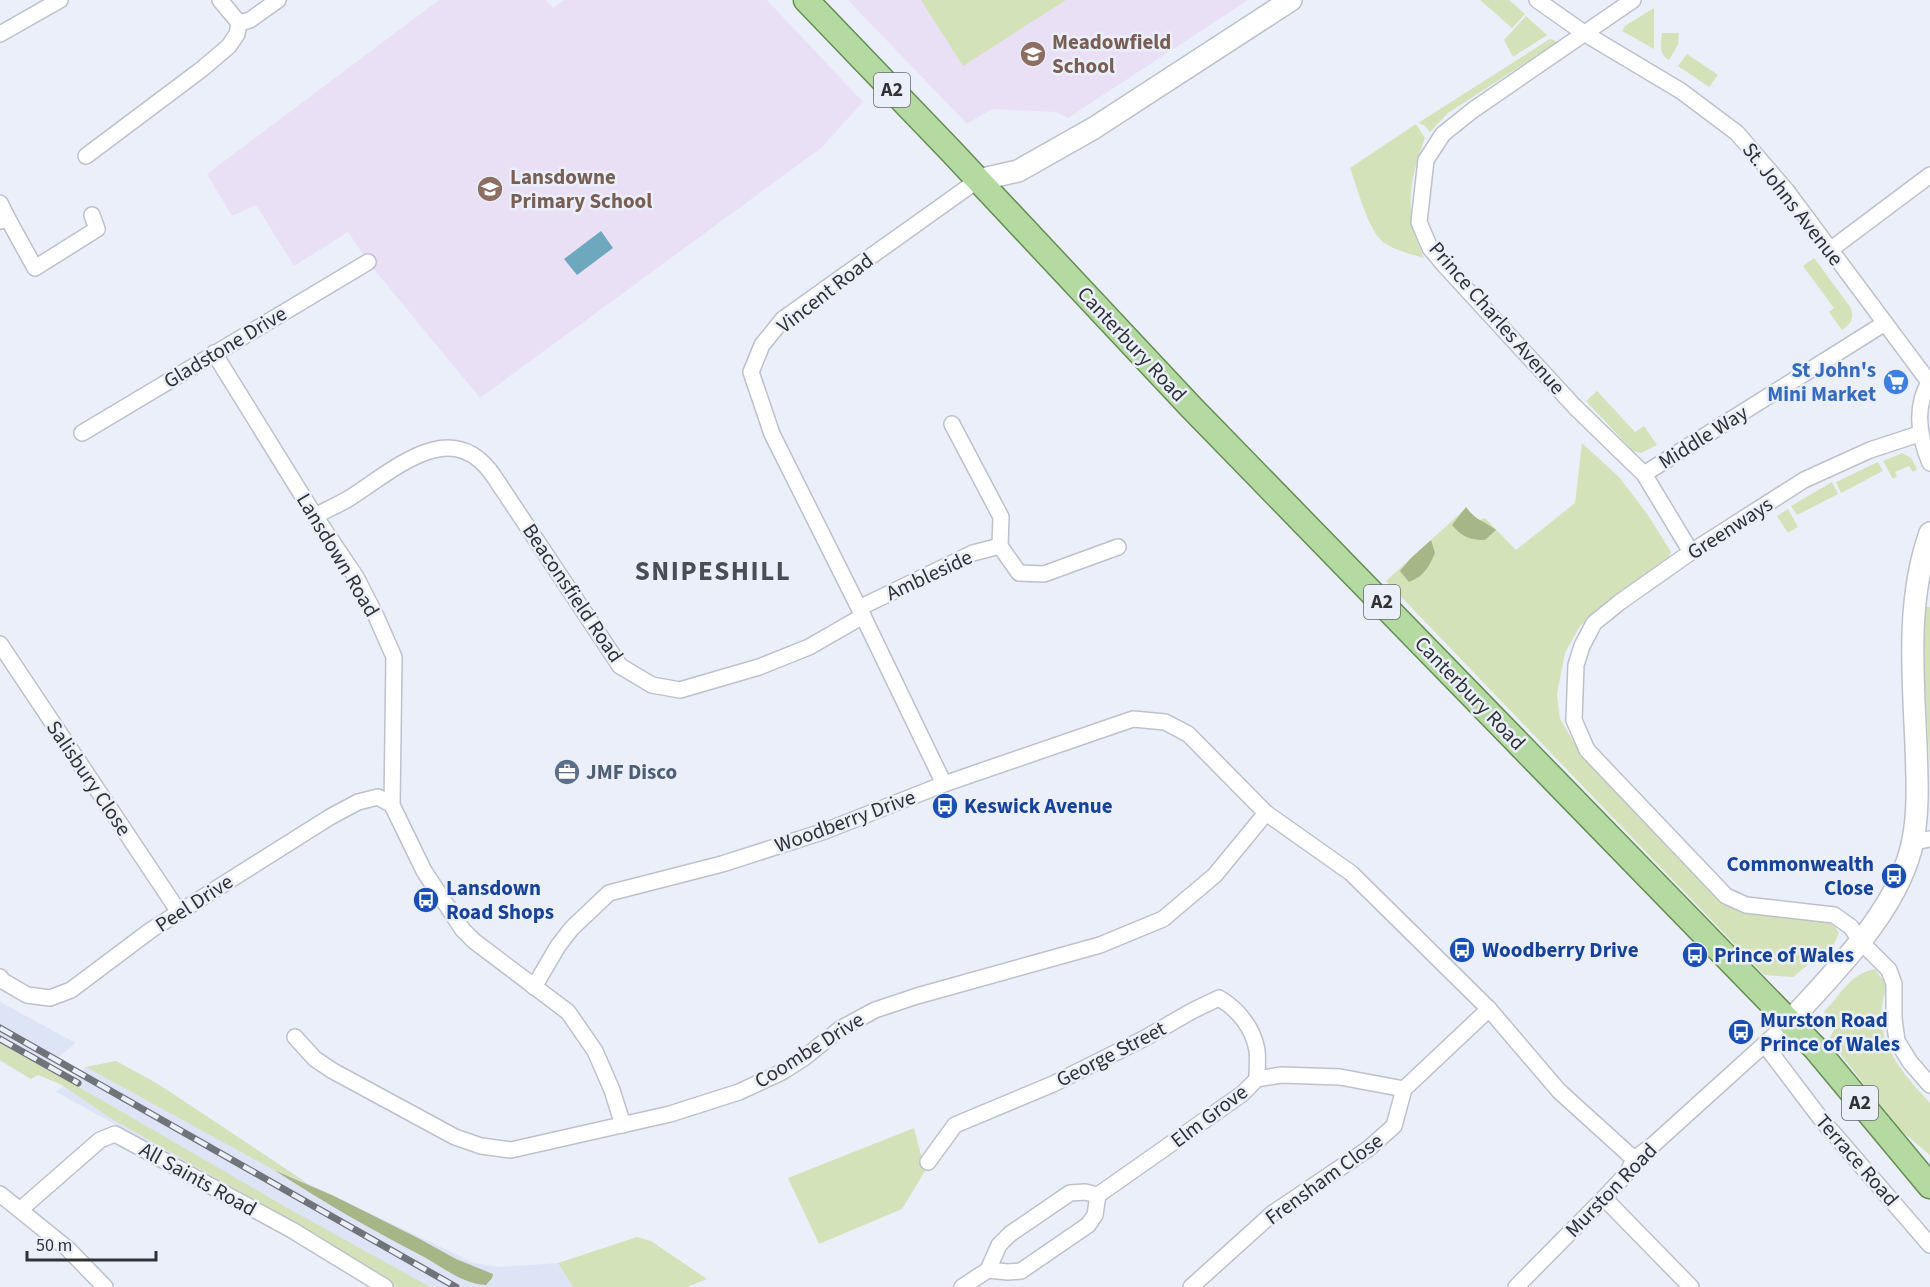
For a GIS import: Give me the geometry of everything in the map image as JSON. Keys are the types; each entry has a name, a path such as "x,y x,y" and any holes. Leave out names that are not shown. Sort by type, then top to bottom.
{"main road":[{"name":"A2","path":"806,0 978,180"},
{"name":"Canterbury Road","path":"978,180 1190,406 1816,1049 1930,1186"}],"street":[{"path":"86,156 229,46 237,34 239,23 220,0"},
{"path":"239,23 250,20 278,0"},
{"path":"978,180 1018,171 1094,128 1291,0"},
{"name":"St. Johns Avenue","path":"1537,0 1584,33 1681,91 1737,133 1786,190 1929,381 1921,403 1919,434 1930,463"},
{"name":"Prince Charles Avenue","path":"1633,0 1473,110 1443,134 1426,160 1419,222 1430,248 1445,266 1575,407 1644,474 1691,552"},
{"path":"0,34 56,1"},
{"path":"1830,250 1930,175"},
{"name":"Vincent Road","path":"861,612 772,434 751,372 762,345 783,319 978,180"},
{"path":"0,202 4,220 35,268 98,229 92,215"},
{"name":"Gladstone Drive","path":"82,433 368,262"},
{"name":"Middle Way","path":"1644,474 1885,323"},
{"name":"Lansdown Road","path":"214,353 315,516 356,577 394,657 392,805 424,871 463,930 474,941 568,1012 586,1034 603,1068 623,1125"},
{"name":"Ambleside","path":"952,424 1001,517 1000,546 1019,573 1044,574 1118,547"},
{"name":"Greenways","path":"1860,941 1851,927 1834,915 1786,911 1746,904 1726,896 1710,881 1587,750 1574,720 1576,665 1582,646 1594,623 1691,552 1804,480 1870,450 1919,434"},
{"name":"Beaconsfield Road","path":"315,516 348,499 385,472 425,451 454,447 472,453 485,463 620,666 652,684 680,690 759,667 809,647 861,612"},
{"path":"1789,1022 1881,916 1922,841 1918,801 1913,612 1923,554 1930,533"},
{"name":"Ambleside","path":"861,612 973,553 1000,546"},
{"path":"861,612 944,784"},
{"name":"Salisbury Close","path":"0,644 179,912"},
{"name":"Woodberry Drive","path":"534,987 558,946 572,928 609,893 722,864 825,831 944,784 1133,719 1165,722 1188,734 1266,813 1351,873 1489,1009 1559,1091 1634,1159"},
{"name":"Peel Drive","path":"0,977 27,995 50,998 71,990 118,953 310,828 358,801 378,797 392,805"},
{"name":"Coombe Drive","path":"295,1037 315,1059 333,1071 455,1137 481,1146 511,1150 623,1125 670,1114 757,1084 804,1058 840,1029 875,1010 1100,945 1163,920 1215,875 1266,813"},
{"path":"1860,941 1889,970 1894,984 1894,1019 1897,1041 1910,1062 1930,1085"},
{"name":"George Street","path":"928,1162 954,1125 1053,1084 1219,998 1231,1005 1244,1019 1257,1049 1257,1079"},
{"path":"1404,1089 1489,1009"},
{"name":"Murston Road","path":"1516,1287 1628,1172 1634,1159 1653,1145 1789,1022"},
{"name":"Terrace Road","path":"1765,1045 1821,1119 1930,1245"},
{"name":"Elm Grove","path":"1098,1195 1242,1094 1257,1079 1281,1075 1340,1077 1404,1089"},
{"name":"Frensham Close","path":"1191,1287 1273,1213 1368,1149 1394,1126 1404,1089"},
{"name":"All Saints Road","path":"21,1209 100,1140 115,1134 292,1230 385,1287"},
{"path":"962,1287 988,1270 999,1245 1010,1234 1071,1193 1085,1192 1098,1195 1095,1215 1088,1225 1021,1271 988,1270"},
{"path":"0,1194 68,1249 105,1287"},
{"path":"1604,1198 1691,1287"}],"shaded area":[{"name":"Lansdowne Primary School","path":"439,0 545,0 553,8 564,0 767,0 863,102 821,148 480,398 368,262 348,232 294,266 256,205 232,216 207,174"},
{"name":"Meadowfield School","path":"848,0 1248,0 1068,118 1056,112 992,109 967,124"},
{"path":"0,1002 76,1043 31,1079 0,1061"},
{"path":"116,1061 158,1084 307,1183 474,1263 499,1267 558,1263 573,1287 395,1287 292,1221 56,1092 86,1067"}],"green space":[{"path":"921,0 1066,0 963,66"},
{"path":"1480,0 1509,0 1525,14 1512,28"},
{"path":"1654,8 1654,49 1622,31 1625,26"},
{"path":"1526,16 1547,35 1513,57 1504,40"},
{"path":"1662,33 1679,33 1678,45 1669,60 1662,52"},
{"path":"1550,39 1556,43 1448,113 1430,132 1418,123"},
{"path":"1687,54 1718,75 1709,87 1678,66"},
{"path":"1416,124 1425,138 1412,184 1411,212 1413,226 1424,258 1396,249 1376,234 1350,168"},
{"path":"1814,258 1851,308 1851,321 1842,330 1829,312 1834,308 1803,266"},
{"path":"1597,391 1635,432 1644,426 1657,445 1641,453 1633,451 1586,401"},
{"path":"1582,443 1619,477 1648,515 1671,552 1665,565 1580,626 1565,653 1557,694 1560,719 1584,759 1721,898 1825,920 1834,925 1839,933 1834,944 1793,977 1764,975 1386,581 1465,509 1477,521 1485,518 1516,550 1575,503"},
{"path":"1902,453 1911,458 1917,469 1913,472 1909,466 1895,472 1897,476 1893,479 1883,461"},
{"path":"1878,462 1883,471 1841,493 1836,482"},
{"path":"1832,482 1838,494 1797,515 1791,506"},
{"path":"1466,507 1476,518 1496,530 1485,540 1467,537 1452,525"},
{"path":"1788,509 1798,527 1788,533 1777,516"},
{"path":"1431,540 1435,553 1431,563 1422,574 1409,582 1400,571"},
{"path":"1925,607 1930,607 1930,768 1924,666"},
{"path":"1875,969 1887,986 1882,1004 1884,1036 1898,1064 1930,1103 1930,1155 1900,1130 1838,1051 1830,1037 1835,1028 1824,1012 1852,980"},
{"path":"0,1043 430,1287 396,1287 292,1221 112,1119 62,1085 38,1075 31,1079 0,1060"},
{"path":"116,1061 158,1084 307,1183 274,1170 86,1067"},
{"path":"914,1128 925,1171 902,1209 819,1244 788,1178"},
{"path":"274,1170 334,1196 456,1259 493,1274 492,1278 486,1285 462,1279 348,1215"},
{"path":"637,1237 651,1241 707,1279 687,1287 573,1287 558,1263"}],"water":[{"path":"601,231 613,248 577,275 564,259"}],"railway":[{"path":"0,1028 456,1287"},
{"path":"0,1039 78,1083"}],"place":[{"name":"Meadowfield School","path":"1033,54"},
{"name":"Lansdowne Primary School","path":"490,189"},
{"name":"St John's Mini Market","path":"1896,382"},
{"name":"JMF Disco","path":"567,772"},
{"name":"Keswick Avenue","path":"945,806"},
{"name":"Commonwealth Close","path":"1894,876"},
{"name":"Lansdown Road Shops","path":"426,900"},
{"name":"Woodberry Drive","path":"1462,950"},
{"name":"Prince of Wales","path":"1695,955"},
{"name":"Murston Road Prince of Wales","path":"1741,1032"}],"district":[{"name":"SNIPESHILL","path":"713,571"}]}
